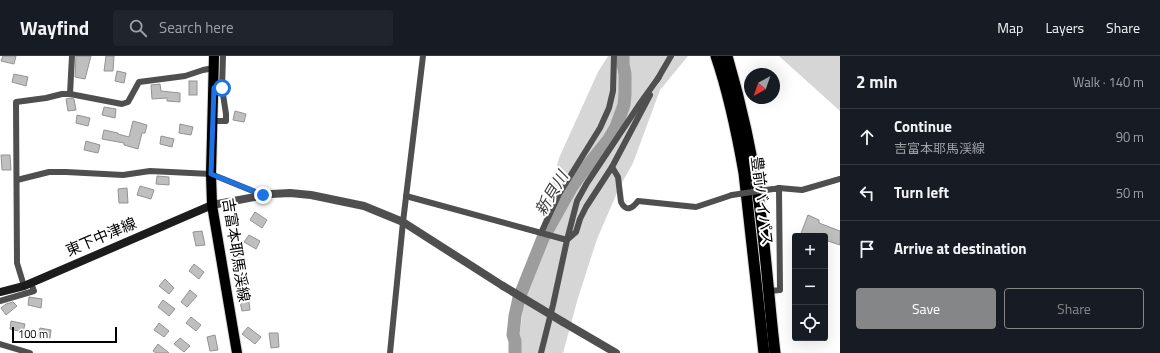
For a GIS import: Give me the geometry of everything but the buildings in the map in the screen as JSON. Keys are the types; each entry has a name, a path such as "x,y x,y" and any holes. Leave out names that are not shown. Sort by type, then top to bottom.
{"highway":[{"name":"豊前バイパス","path":"716,56 730,103 743,166 764,353"},
{"name":"豊前バイパス","path":"727,56 740,100 749,140 759,201 775,353"}],"main road":[{"name":"吉富本耶馬渓線","path":"214,56 214,68 218,88 213,121 211,174 212,205 237,353"},
{"name":"東下中津線","path":"1,290 27,284 212,205"}],"street":[{"path":"70,94 72,56"},
{"path":"218,88 223,56"},
{"path":"390,353 403,222 423,56"},
{"path":"541,233 559,194 600,128 609,108 613,91 614,56"},
{"path":"567,240 576,232 586,207 612,167 671,56"},
{"path":"0,301 34,291 27,284 17,263 16,102 70,94 122,104 128,102 139,82 185,76 214,68"},
{"path":"541,353 567,240 578,201 587,183 659,77"},
{"path":"612,167 618,177 621,202 626,208 633,207 638,202 696,208 732,195 776,188 802,190 840,179"},
{"path":"17,180 49,172 123,175 150,171 211,174 263,195"},
{"path":"769,291 780,290 776,188"},
{"path":"212,205 263,195 290,193 311,195 364,206 403,222 503,286 616,353"},
{"path":"406,196 567,240"},
{"path":"0,344 30,353"}],"shaded area":[{"path":"608,56 688,56 660,90 633,163 619,188 597,239 578,298 563,353 517,353 526,288 559,158 598,72"},
{"path":"779,56 840,56 840,111"}],"waterway":[{"name":"新貝川","path":"515,353 515,341 513,335 519,298 543,238 571,188 609,139 616,127 624,105 625,74 623,56"}],"route":[{"path":"222,88 214,88 211,174 263,195"}]}
